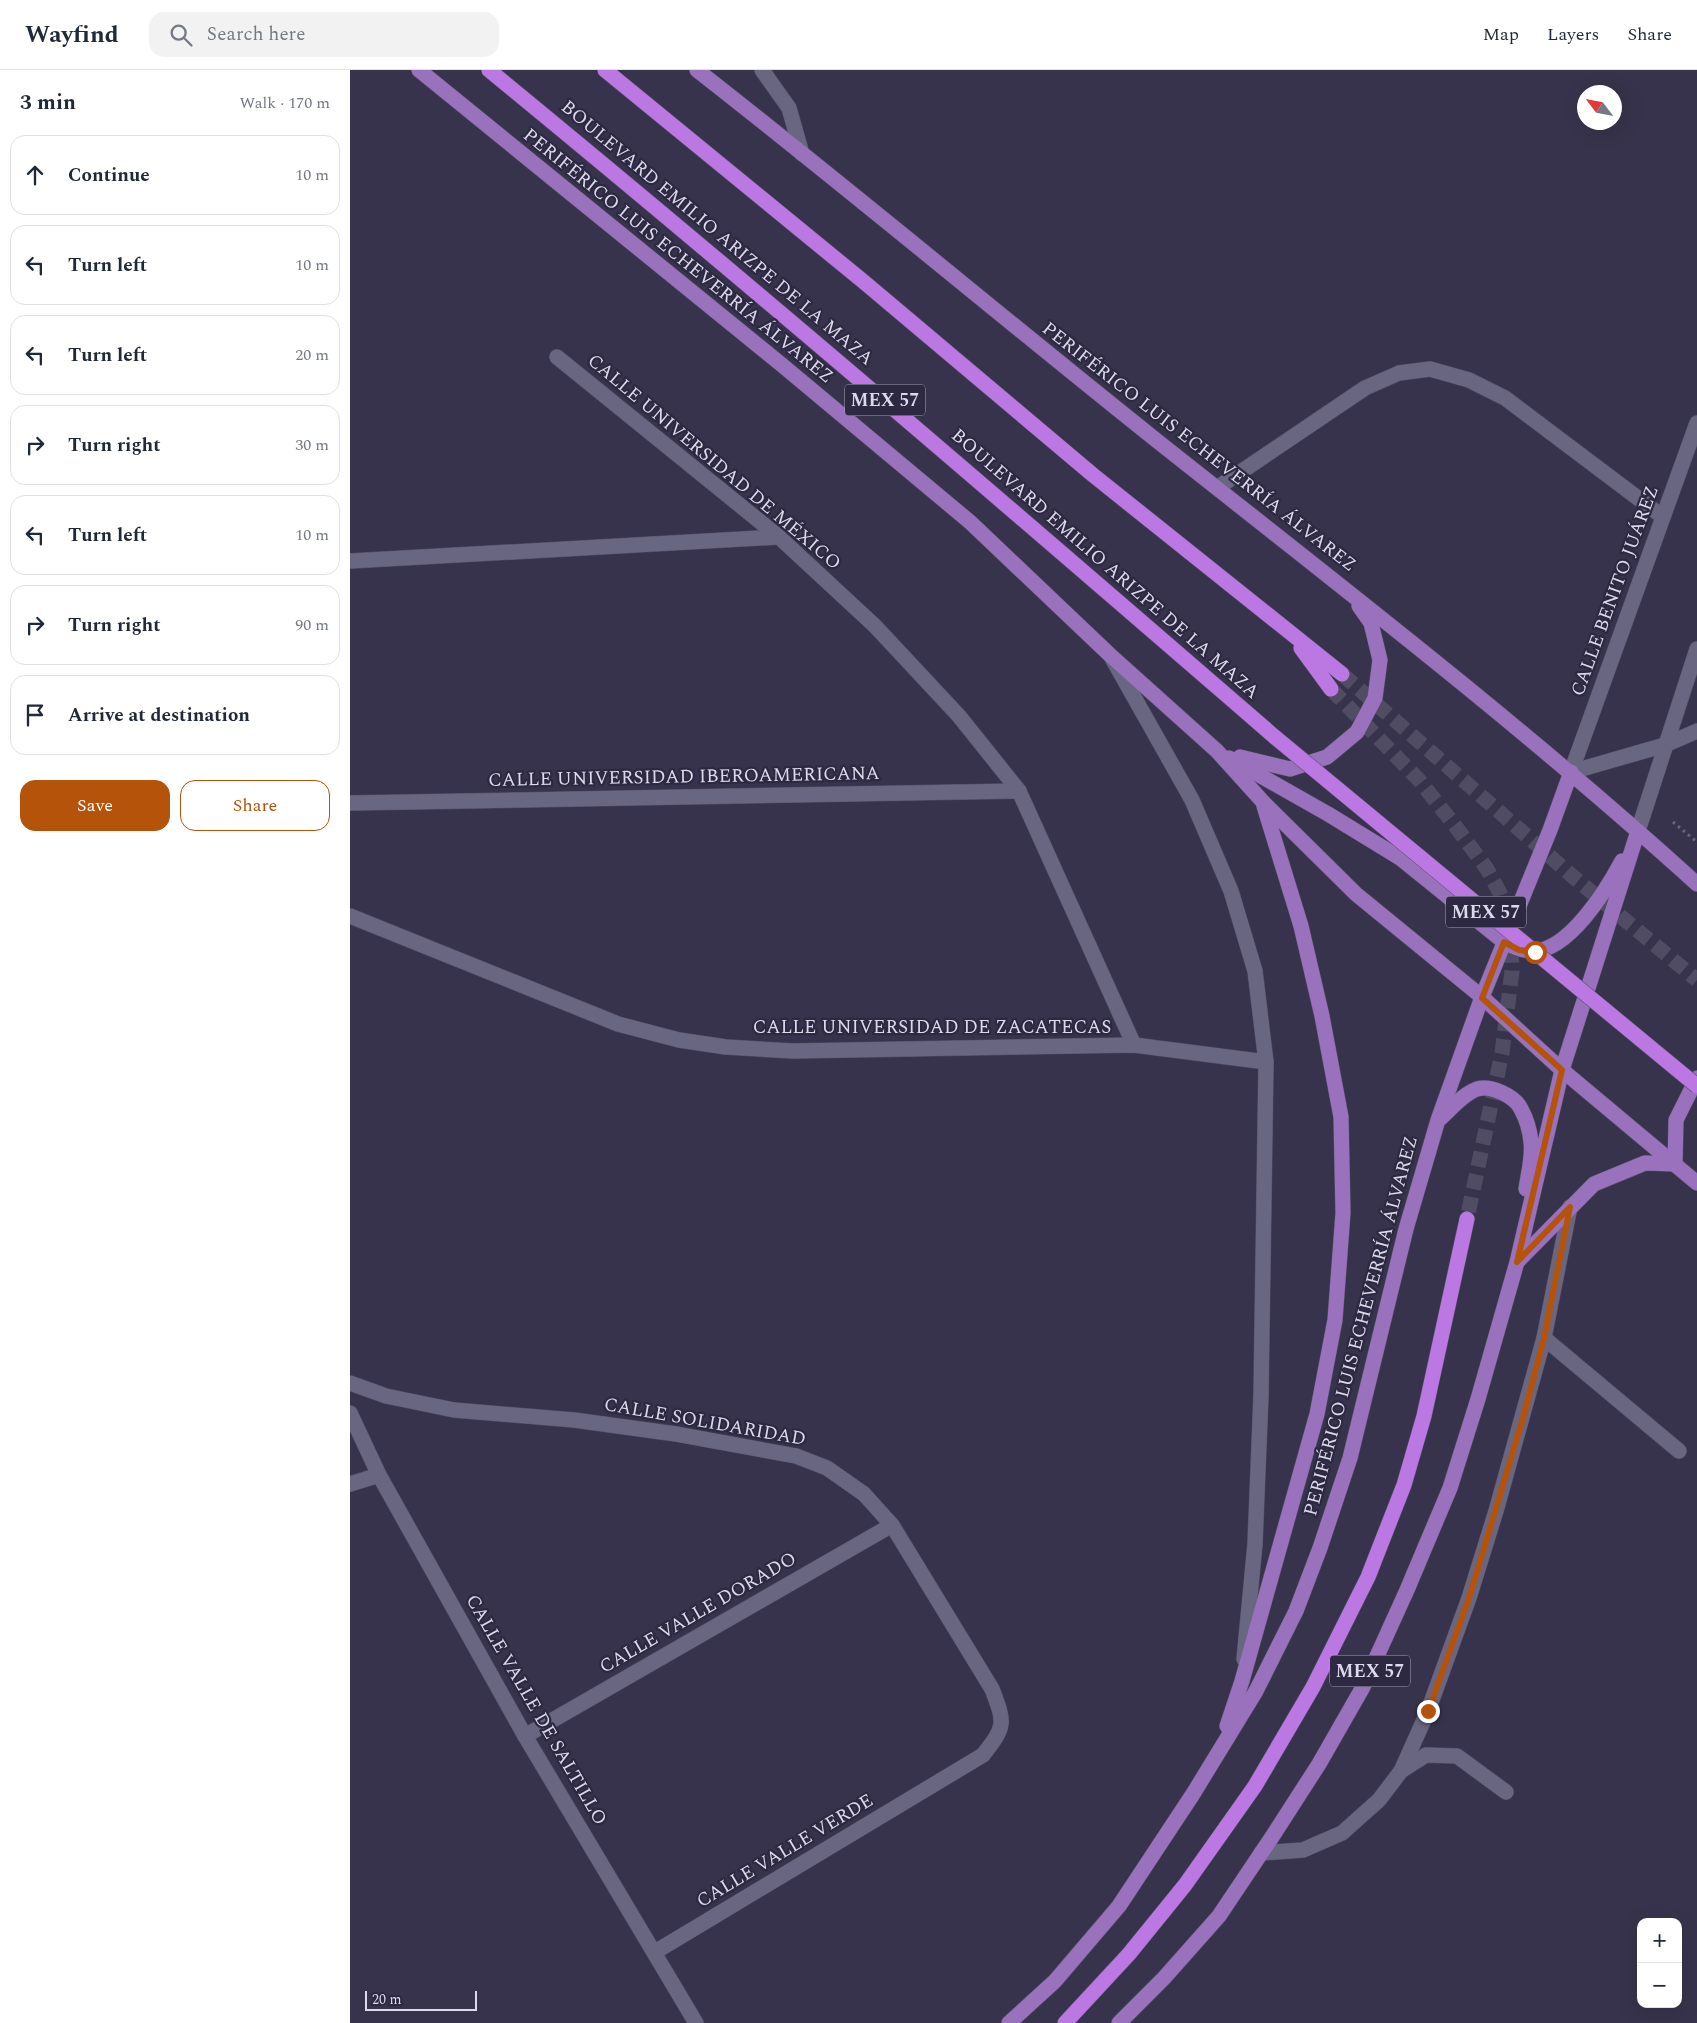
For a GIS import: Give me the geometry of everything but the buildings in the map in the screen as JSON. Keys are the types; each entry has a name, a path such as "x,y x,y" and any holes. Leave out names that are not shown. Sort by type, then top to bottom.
{"highway":[{"name":"BOULEVARD EMILIO ARIZPE DE LA MAZA","path":"489,70 919,429 1276,738 1697,1086"},
{"path":"605,70 864,282 1093,475 1342,674"},
{"path":"1290,632 1331,690"},
{"path":"1065,2023 1129,1954 1185,1885 1255,1786 1318,1679 1368,1578 1404,1485 1424,1416 1468,1219"}],"main road":[{"name":"PERIFÉRICO LUIS ECHEVERRÍA ÁLVAREZ","path":"419,70 782,365 970,522 1110,655 1217,751 1264,803 1356,894 1482,998 1562,1070 1675,1164"},
{"name":"PERIFÉRICO LUIS ECHEVERRÍA ÁLVAREZ","path":"697,70 1217,488 1349,591 1571,772 1697,884"},
{"path":"1217,751 1290,769 1327,756 1357,732 1375,698 1380,660 1371,623 1349,591"},
{"path":"1217,751 1328,814 1400,858 1504,942 1519,950 1535,952 1553,946 1576,927 1606,890 1638,831"},
{"name":"PERIFÉRICO LUIS ECHEVERRÍA ÁLVAREZ","path":"1009,2023 1055,1981 1119,1906 1193,1794 1256,1691 1296,1612 1350,1458 1406,1229 1438,1120 1482,998 1550,830 1571,772"},
{"path":"1193,1794 1229,1721 1317,1414 1335,1320 1343,1213 1341,1117 1326,1034 1301,926 1264,803"},
{"name":"MEX 57","path":"1119,2023 1164,1978 1219,1916 1261,1853 1319,1764 1363,1688 1407,1590 1450,1488 1517,1262 1562,1070 1638,831"},
{"path":"1675,1164 1676,1120 1697,1078"},
{"path":"1438,1120 1466,1095 1478,1089 1488,1088 1500,1092 1514,1100 1521,1108 1532,1143 1517,1262"},
{"path":"1517,1262 1594,1184 1616,1174 1646,1163 1675,1164 1697,1183"}],"street":[{"path":"762,70 789,108 802,154"},
{"name":"CALLE UNIVERSIDAD DE MÉXICO","path":"557,357 779,537 875,626 959,716 1019,791 1134,1045"},
{"path":"1217,488 1365,388 1399,373 1430,369 1469,380 1506,398 1663,517"},
{"name":"CALLE BENITO JUÁREZ","path":"1571,772 1697,423"},
{"path":"350,561 779,537"},
{"path":"1638,831 1697,650"},
{"name":"PERIFÉRICO LUIS ECHEVERRÍA ÁLVAREZ","path":"1110,655 1192,800 1231,891 1255,971 1266,1062 1260,1404 1255,1544 1242,1681"},
{"path":"1571,772 1665,744 1697,731"},
{"name":"CALLE UNIVERSIDAD IBEROAMERICANA","path":"350,803 1019,791"},
{"name":"CALLE UNIVERSIDAD DE ZACATECAS","path":"350,916 618,1024 679,1040 726,1047 793,1051 1134,1045 1266,1062"},
{"path":"1261,1853 1303,1850 1342,1833 1379,1800 1402,1771 1428,1711 1469,1598 1515,1446 1544,1338 1570,1207"},
{"path":"1544,1338 1679,1451"},
{"name":"CALLE SOLIDARIDAD","path":"350,1383 386,1396 454,1410 574,1420 676,1434 796,1456 827,1468 864,1494 892,1525 992,1689 1002,1715 1000,1735 983,1755 936,1784"},
{"name":"CALLE VALLE DE SALTILLO","path":"350,1413 379,1475 525,1736 696,2023"},
{"path":"350,1484 379,1475"},
{"name":"CALLE VALLE DORADO","path":"525,1736 892,1525"},
{"path":"1402,1771 1426,1755 1457,1756 1506,1792"},
{"name":"CALLE VALLE VERDE","path":"655,1952 936,1784"}],"tunnel":[{"path":"1342,674 1577,880 1697,980"},
{"path":"1331,689 1419,780 1456,827 1487,869 1500,893 1508,920 1512,971 1502,1053 1467,1219"}],"route":[{"path":"1428,1711 1469,1598 1523,1418 1544,1338 1570,1207 1517,1262 1562,1070 1482,998 1504,942 1519,950 1535,952"}]}
